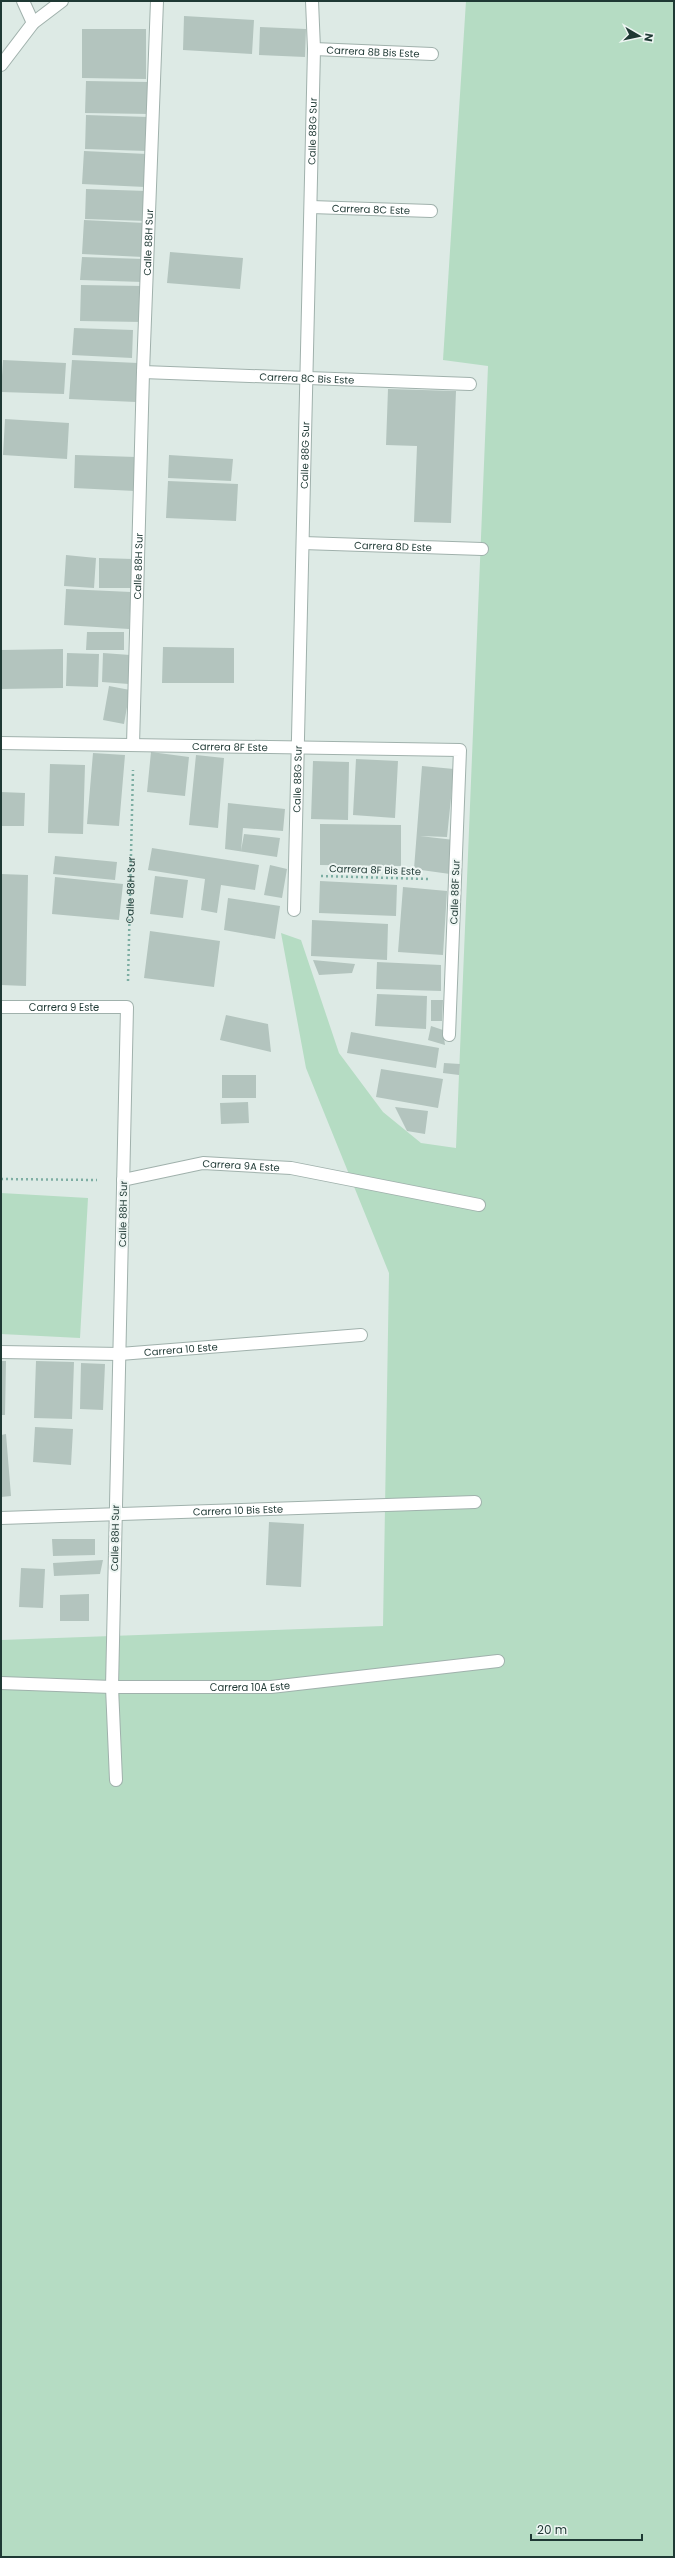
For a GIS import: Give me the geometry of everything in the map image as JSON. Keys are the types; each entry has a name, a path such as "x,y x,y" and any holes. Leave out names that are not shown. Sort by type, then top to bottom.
{"street":[{"path":"23,1 33,23"},
{"path":"1,65 33,23 62,1"},
{"name":"Calle 88H Sur","path":"133,745 143,372 157,1"},
{"name":"Calle 88G Sur","path":"294,910 311,207 314,49 312,1"},
{"name":"Carrera 8B Bis Este","path":"314,49 432,54"},
{"name":"Carrera 8C Este","path":"311,207 431,211"},
{"name":"Carrera 8C Bis Este","path":"143,372 470,384"},
{"name":"Carrera 8D Este","path":"303,543 482,549"},
{"name":"Carrera 8F Este","path":"1,744 460,750"},
{"name":"Calle 88F Sur","path":"449,1035 460,750"},
{"name":"Carrera 9 Este","path":"1,1007 127,1007"},
{"name":"Calle 88H Sur","path":"116,1780 112,1688 127,1007"},
{"name":"Carrera 9A Este","path":"123,1180 203,1163 291,1168 479,1205"},
{"name":"Carrera 10 Este","path":"1,1352 120,1354 361,1335"},
{"name":"Carrera 10 Bis Este","path":"1,1518 116,1512 475,1502"},
{"name":"Carrera 10A Este","path":"1,1683 112,1688 271,1687 498,1661"}],"path":[{"name":"Calle 88H Sur","path":"127,1007 133,745"},
{"name":"Carrera 8F Bis Este","path":"295,875 455,880"},
{"path":"1,1179 123,1180"}],"green space":[{"path":"466,1 674,1 674,2557 1,2557 1,1640 383,1626 389,1273 306,1068 281,933 301,940 339,1053 383,1112 421,1143 456,1148 488,366 443,360"},
{"path":"1,1193 88,1198 80,1338 1,1334"}],"building":[{"path":"184,16 254,20 252,54 183,50"},
{"path":"260,27 306,29 305,57 259,55"},
{"path":"82,29 146,29 146,79 82,78"},
{"path":"86,81 150,82 150,114 85,113"},
{"path":"86,115 149,117 147,151 85,149"},
{"path":"84,151 147,154 145,187 82,184"},
{"path":"86,189 147,191 146,221 85,219"},
{"path":"84,220 145,223 143,257 82,254"},
{"path":"170,252 243,258 240,289 167,283"},
{"path":"82,257 144,259 143,282 80,280"},
{"path":"81,285 143,286 143,322 80,321"},
{"path":"74,328 133,330 132,358 72,355"},
{"path":"3,360 66,363 64,394 1,392"},
{"path":"72,360 138,363 136,402 69,399"},
{"path":"388,389 456,391 451,523 414,522 417,446 386,445"},
{"path":"5,419 69,423 67,459 3,455"},
{"path":"75,455 136,457 135,491 74,488"},
{"path":"169,455 233,459 231,481 168,478"},
{"path":"168,481 238,484 236,521 166,518"},
{"path":"66,555 96,558 94,588 64,586"},
{"path":"99,558 133,559 133,588 99,588"},
{"path":"66,589 131,592 129,629 64,625"},
{"path":"87,632 124,632 124,650 86,650"},
{"path":"163,647 234,648 234,683 162,683"},
{"path":"63,649 63,688 1,689 1,650"},
{"path":"67,653 99,654 98,687 66,686"},
{"path":"103,653 130,655 129,684 102,682"},
{"path":"109,686 130,690 124,724 103,720"},
{"path":"151,752 189,757 185,796 147,792"},
{"path":"93,753 125,755 119,826 87,824"},
{"path":"196,755 224,758 218,828 189,825"},
{"path":"356,759 398,761 395,818 353,815"},
{"path":"313,761 349,762 348,820 311,819"},
{"path":"50,764 85,765 83,834 48,833"},
{"path":"422,766 454,769 447,837 420,836 454,840 450,874 414,869"},
{"path":"1,792 25,793 24,826 1,826"},
{"path":"228,803 285,809 283,831 243,828 241,851 244,834 280,838 277,857 225,849"},
{"path":"320,824 401,825 401,866 320,865"},
{"path":"152,848 259,865 255,890 221,885 217,913 201,910 205,879 148,870"},
{"path":"55,856 117,862 115,880 53,874"},
{"path":"270,865 287,869 282,898 264,895"},
{"path":"1,874 28,875 26,986 1,985"},
{"path":"155,876 188,880 183,918 150,914"},
{"path":"55,877 123,884 119,920 52,914"},
{"path":"320,881 397,885 396,916 319,913"},
{"path":"403,887 447,891 443,955 398,952"},
{"path":"228,898 280,906 275,939 224,930"},
{"path":"312,920 388,924 387,960 311,956"},
{"path":"150,931 220,941 214,987 144,978"},
{"path":"313,960 355,964 352,973 319,975"},
{"path":"377,962 441,965 441,991 376,989"},
{"path":"377,994 427,996 426,1029 375,1026"},
{"path":"431,1000 443,1000 442,1021 431,1021"},
{"path":"226,1015 268,1024 271,1052 220,1040"},
{"path":"431,1026 443,1030 445,1045 428,1040"},
{"path":"351,1032 439,1048 436,1068 347,1053"},
{"path":"444,1063 460,1064 459,1075 443,1073"},
{"path":"381,1069 443,1079 438,1108 376,1097"},
{"path":"222,1075 256,1075 256,1098 222,1098"},
{"path":"248,1102 249,1123 221,1124 220,1103"},
{"path":"395,1107 428,1111 425,1134 407,1131"},
{"path":"1,1361 6,1361 5,1415 1,1415"},
{"path":"36,1361 74,1362 72,1419 34,1418"},
{"path":"81,1363 105,1364 103,1410 80,1409"},
{"path":"35,1427 73,1429 71,1465 33,1462"},
{"path":"6,1434 11,1496 1,1497 1,1435"},
{"path":"269,1522 304,1524 301,1587 266,1585"},
{"path":"52,1539 95,1539 95,1555 53,1556"},
{"path":"103,1560 100,1574 54,1576 53,1563"},
{"path":"21,1568 45,1569 43,1608 19,1607"},
{"path":"89,1594 89,1621 60,1621 60,1595"}]}
